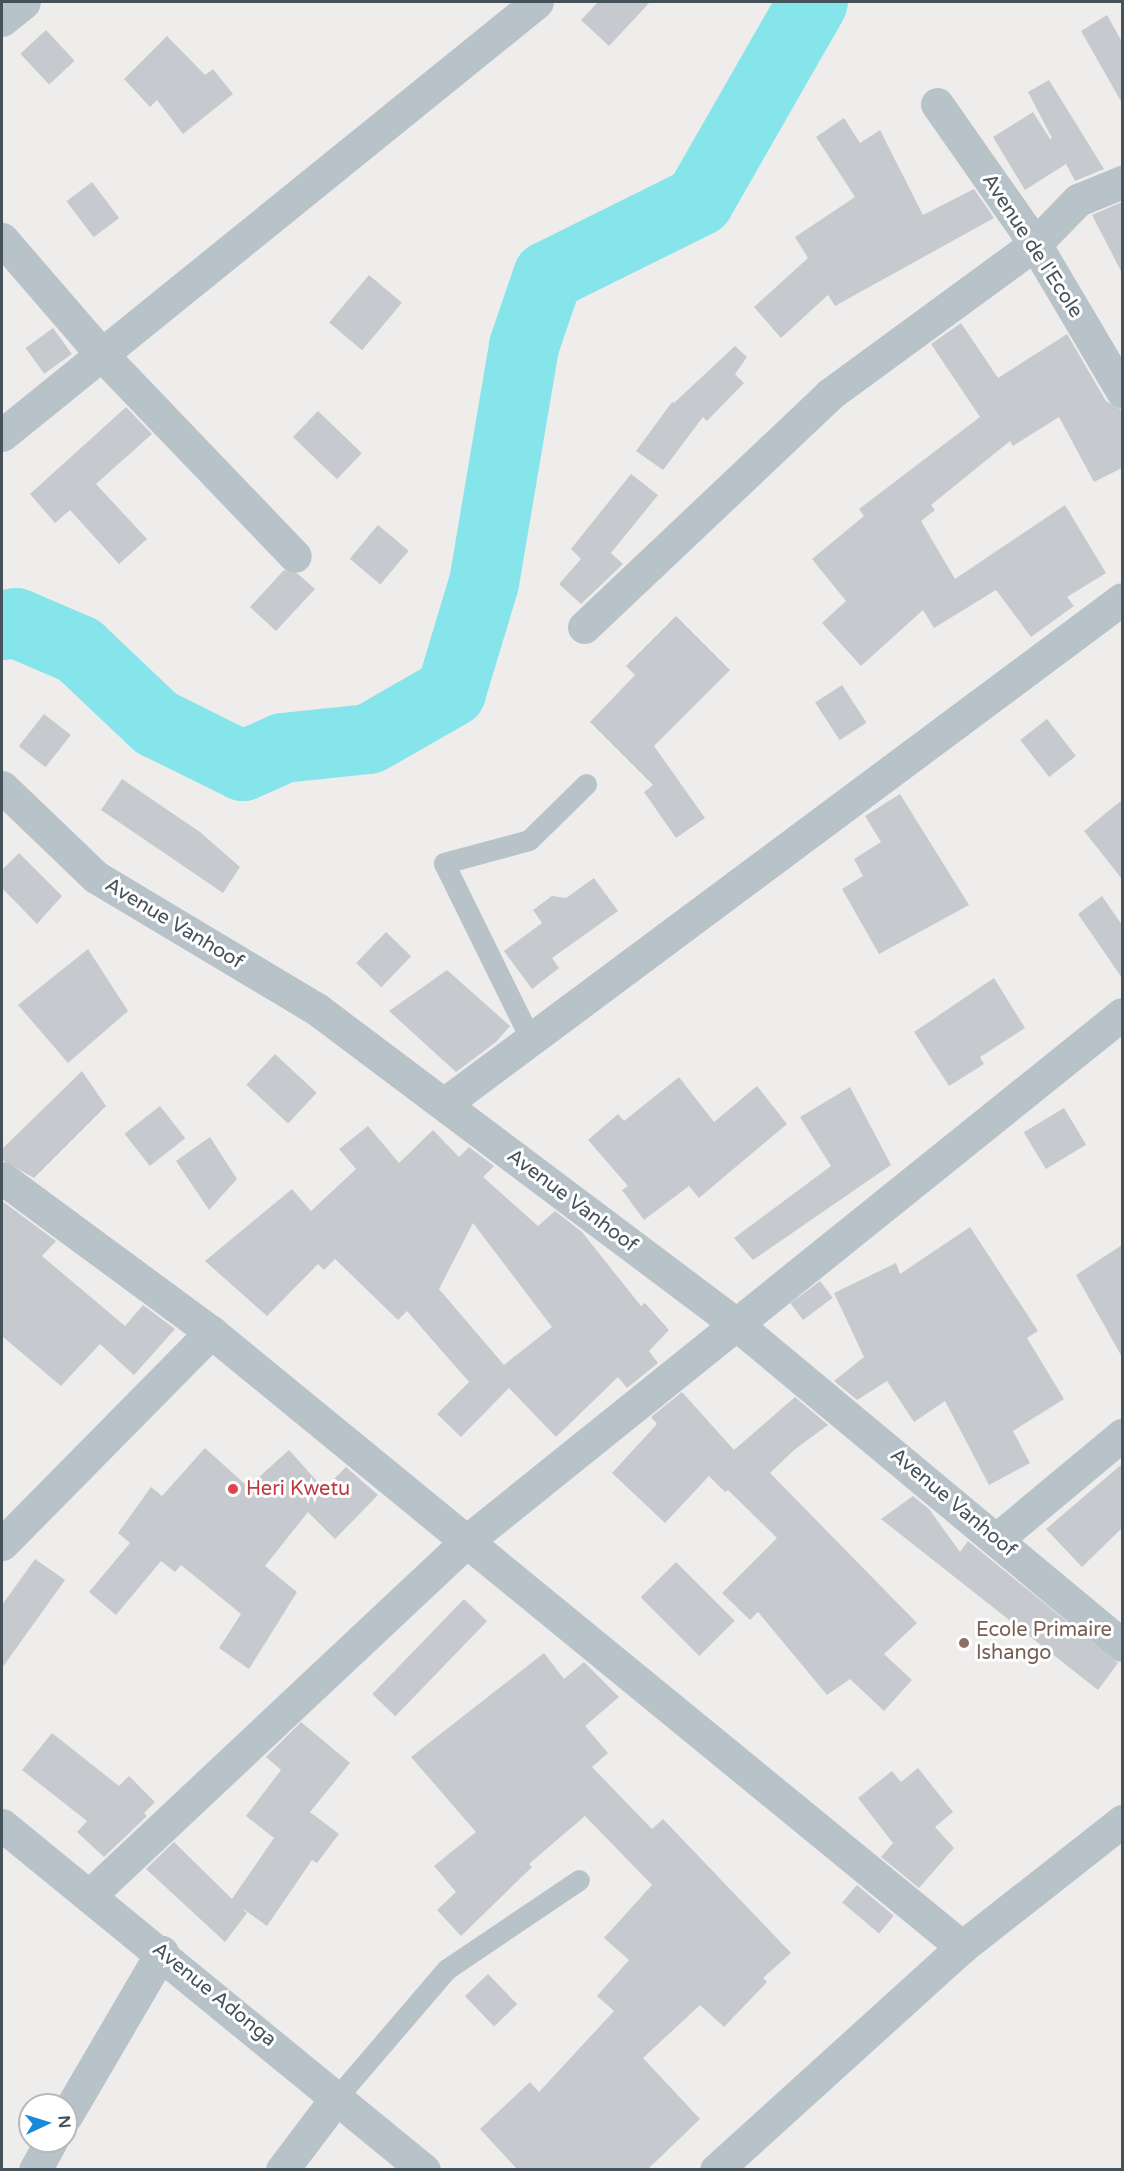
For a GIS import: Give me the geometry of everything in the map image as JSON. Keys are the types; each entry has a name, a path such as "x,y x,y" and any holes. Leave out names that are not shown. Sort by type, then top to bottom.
{"street":[{"path":"2,20 24,2"},
{"path":"2,435 104,356 537,2"},
{"name":"Avenue de l'Ecole","path":"937,104 1035,244 1122,391"},
{"path":"584,627 830,394 1035,244 1078,200 1122,182"},
{"path":"2,238 104,356 295,556"},
{"path":"444,1104 1122,599"},
{"name":"Avenue Vanhoof","path":"2,788 96,877 318,1010 735,1324 1122,1645"},
{"path":"89,1896 468,1540 1122,1014"},
{"path":"2,1178 211,1332 468,1540 962,1947"},
{"path":"2,1544 211,1332"},
{"path":"997,1539 1122,1435"},
{"path":"716,2169 962,1947 1122,1821"},
{"name":"Avenue Adonga","path":"2,1825 162,1952 424,2169"},
{"path":"78,2096 162,1952"},
{"path":"282,2169 338,2096"},
{"path":"35,2169 44,2153"}],"lane":[{"path":"531,1040 444,863 529,840 586,784"},
{"path":"338,2096 447,1970 579,1880"}],"building":[{"path":"598,2 650,2 609,46 581,20"},
{"path":"1107,15 1122,42 1122,103 1081,31"},
{"path":"46,30 75,61 49,85 20,54"},
{"path":"167,36 205,75 213,69 233,94 183,134 157,100 150,107 124,79"},
{"path":"1049,80 1104,169 1075,181 1066,164 1025,190 993,137 1033,112 1050,139 1052,138 1028,92"},
{"path":"844,118 860,143 880,130 923,215 974,189 994,218 835,306 828,295 781,338 754,307 808,258 795,237 855,197 816,137"},
{"path":"92,182 119,218 94,237 66,201"},
{"path":"1122,202 1122,273 1092,215"},
{"path":"369,275 402,303 362,350 329,322"},
{"path":"961,323 998,378 1067,334 1106,401 1122,410 1122,468 1094,482 1059,417 1013,446 1010,441 931,505 935,510 921,521 955,579 1065,505 1106,573 1067,597 1074,606 1031,637 996,590 934,628 923,610 861,666 822,623 846,601 812,559 864,516 859,509 980,417 931,344"},
{"path":"53,328 72,354 44,374 25,348"},
{"path":"735,346 747,357 735,374 744,383 707,421 703,417 663,470 636,451 672,402 674,403"},
{"path":"126,407 152,434 96,484 147,539 119,564 70,510 55,523 30,494"},
{"path":"318,411 362,453 337,479 293,437"},
{"path":"631,474 658,495 611,553 623,564 581,604 559,584 581,559 571,549"},
{"path":"378,525 409,551 380,584 350,559"},
{"path":"284,570 298,574 315,589 276,631 250,607"},
{"path":"676,616 730,670 654,746 705,818 676,838 644,792 653,785 590,722 635,675 626,666"},
{"path":"842,685 867,723 840,740 815,702"},
{"path":"44,714 71,735 46,767 19,746"},
{"path":"1047,719 1076,756 1049,777 1020,740"},
{"path":"122,779 200,832 240,867 223,893 101,810"},
{"path":"900,794 969,905 879,954 842,889 863,876 854,859 881,842 865,816"},
{"path":"1122,800 1122,879 1084,831"},
{"path":"19,853 62,896 37,924 2,888 2,870"},
{"path":"594,878 618,911 552,958 559,968 532,989 504,951 542,923 533,910 552,896 566,898"},
{"path":"1102,896 1122,925 1122,978 1078,914"},
{"path":"386,932 411,956 381,987 356,963"},
{"path":"88,949 128,1011 68,1063 18,1005"},
{"path":"447,970 510,1026 496,1042 456,1072 389,1011"},
{"path":"994,978 1025,1028 980,1057 984,1064 949,1086 914,1032"},
{"path":"275,1054 317,1093 288,1124 246,1085"},
{"path":"82,1071 106,1106 34,1178 2,1160 2,1149"},
{"path":"679,1077 714,1122 757,1086 787,1124 699,1198 689,1186 644,1220 622,1190 628,1186 588,1140 618,1114 624,1121"},
{"path":"850,1087 891,1165 753,1260 734,1238 831,1166 800,1117"},
{"path":"160,1106 185,1138 150,1166 125,1134"},
{"path":"1064,1108 1086,1145 1046,1169 1024,1132"},
{"path":"368,1126 399,1163 433,1130 459,1157 469,1147 494,1166 483,1177 538,1226 555,1211 582,1232 641,1306 645,1303 669,1330 649,1351 658,1363 627,1388 618,1377 556,1437 509,1388 461,1437 437,1414 469,1382 407,1311 398,1320 335,1259 324,1270 318,1264 267,1316 205,1261 292,1189 311,1211 356,1169 339,1149","holes":["473,1223 552,1327 504,1365 439,1289"]},
{"path":"210,1137 237,1179 209,1210 176,1161"},
{"path":"2,1201 56,1241 42,1256 125,1326 143,1305 175,1329 134,1375 100,1344 61,1386 2,1336"},
{"path":"970,1227 1038,1331 1027,1338 1064,1399 1013,1431 1030,1463 989,1485 945,1401 914,1422 887,1381 857,1400 834,1381 864,1357 834,1293 896,1263 900,1274"},
{"path":"1122,1245 1122,1357 1076,1275"},
{"path":"820,1281 833,1298 803,1320 790,1303"},
{"path":"682,1392 734,1450 795,1397 828,1425 794,1450 770,1473 917,1623 884,1654 912,1680 884,1711 850,1679 827,1695 758,1612 750,1620 722,1593 777,1538 728,1490 725,1492 709,1476 665,1523 612,1473 657,1424 651,1417"},
{"path":"205,1448 248,1487 289,1450 324,1489 346,1467 378,1495 335,1539 308,1512 265,1566 297,1592 249,1669 219,1648 241,1614 181,1565 175,1572 161,1561 116,1615 89,1592 130,1543 118,1533 151,1487 162,1496"},
{"path":"1122,1464 1122,1528 1082,1567 1046,1529"},
{"path":"913,1496 929,1509 960,1552 968,1541 1118,1663 1098,1690 881,1519"},
{"path":"35,1559 65,1580 2,1668 2,1605"},
{"path":"676,1562 735,1621 699,1656 641,1597"},
{"path":"464,1599 487,1621 395,1716 372,1694"},
{"path":"544,1653 564,1679 584,1662 619,1697 585,1726 608,1753 592,1767 652,1829 663,1819 791,1953 763,1978 767,1982 724,2027 700,2005 643,2058 700,2119 648,2169 517,2169 480,2129 530,2082 539,2092 614,2011 597,1996 629,1960 604,1938 652,1885 585,1816 529,1864 532,1867 461,1936 437,1910 456,1892 434,1866 476,1832 411,1757"},
{"path":"301,1722 350,1763 310,1812 339,1834 317,1863 312,1860 267,1926 242,1908 247,1913 225,1942 146,1869 174,1842 232,1899 274,1838 246,1816 281,1770 266,1757"},
{"path":"52,1733 119,1786 129,1776 155,1802 144,1813 147,1816 104,1857 77,1832 87,1821 22,1770"},
{"path":"918,1768 953,1812 935,1827 954,1848 919,1888 881,1857 893,1843 858,1798 892,1771 901,1782"},
{"path":"857,1885 894,1916 879,1933 842,1903"},
{"path":"488,1974 517,2004 494,2026 465,1996"}],"waterway":[{"path":"2,625 16,623 79,650 156,723 243,766 283,748 369,739 451,692 484,583 524,346 548,276 699,201 813,2"}],"place":[{"name":"Heri Kwetu","path":"233,1489"},
{"name":"Ecole Primaire Ishango","path":"964,1643"}]}
